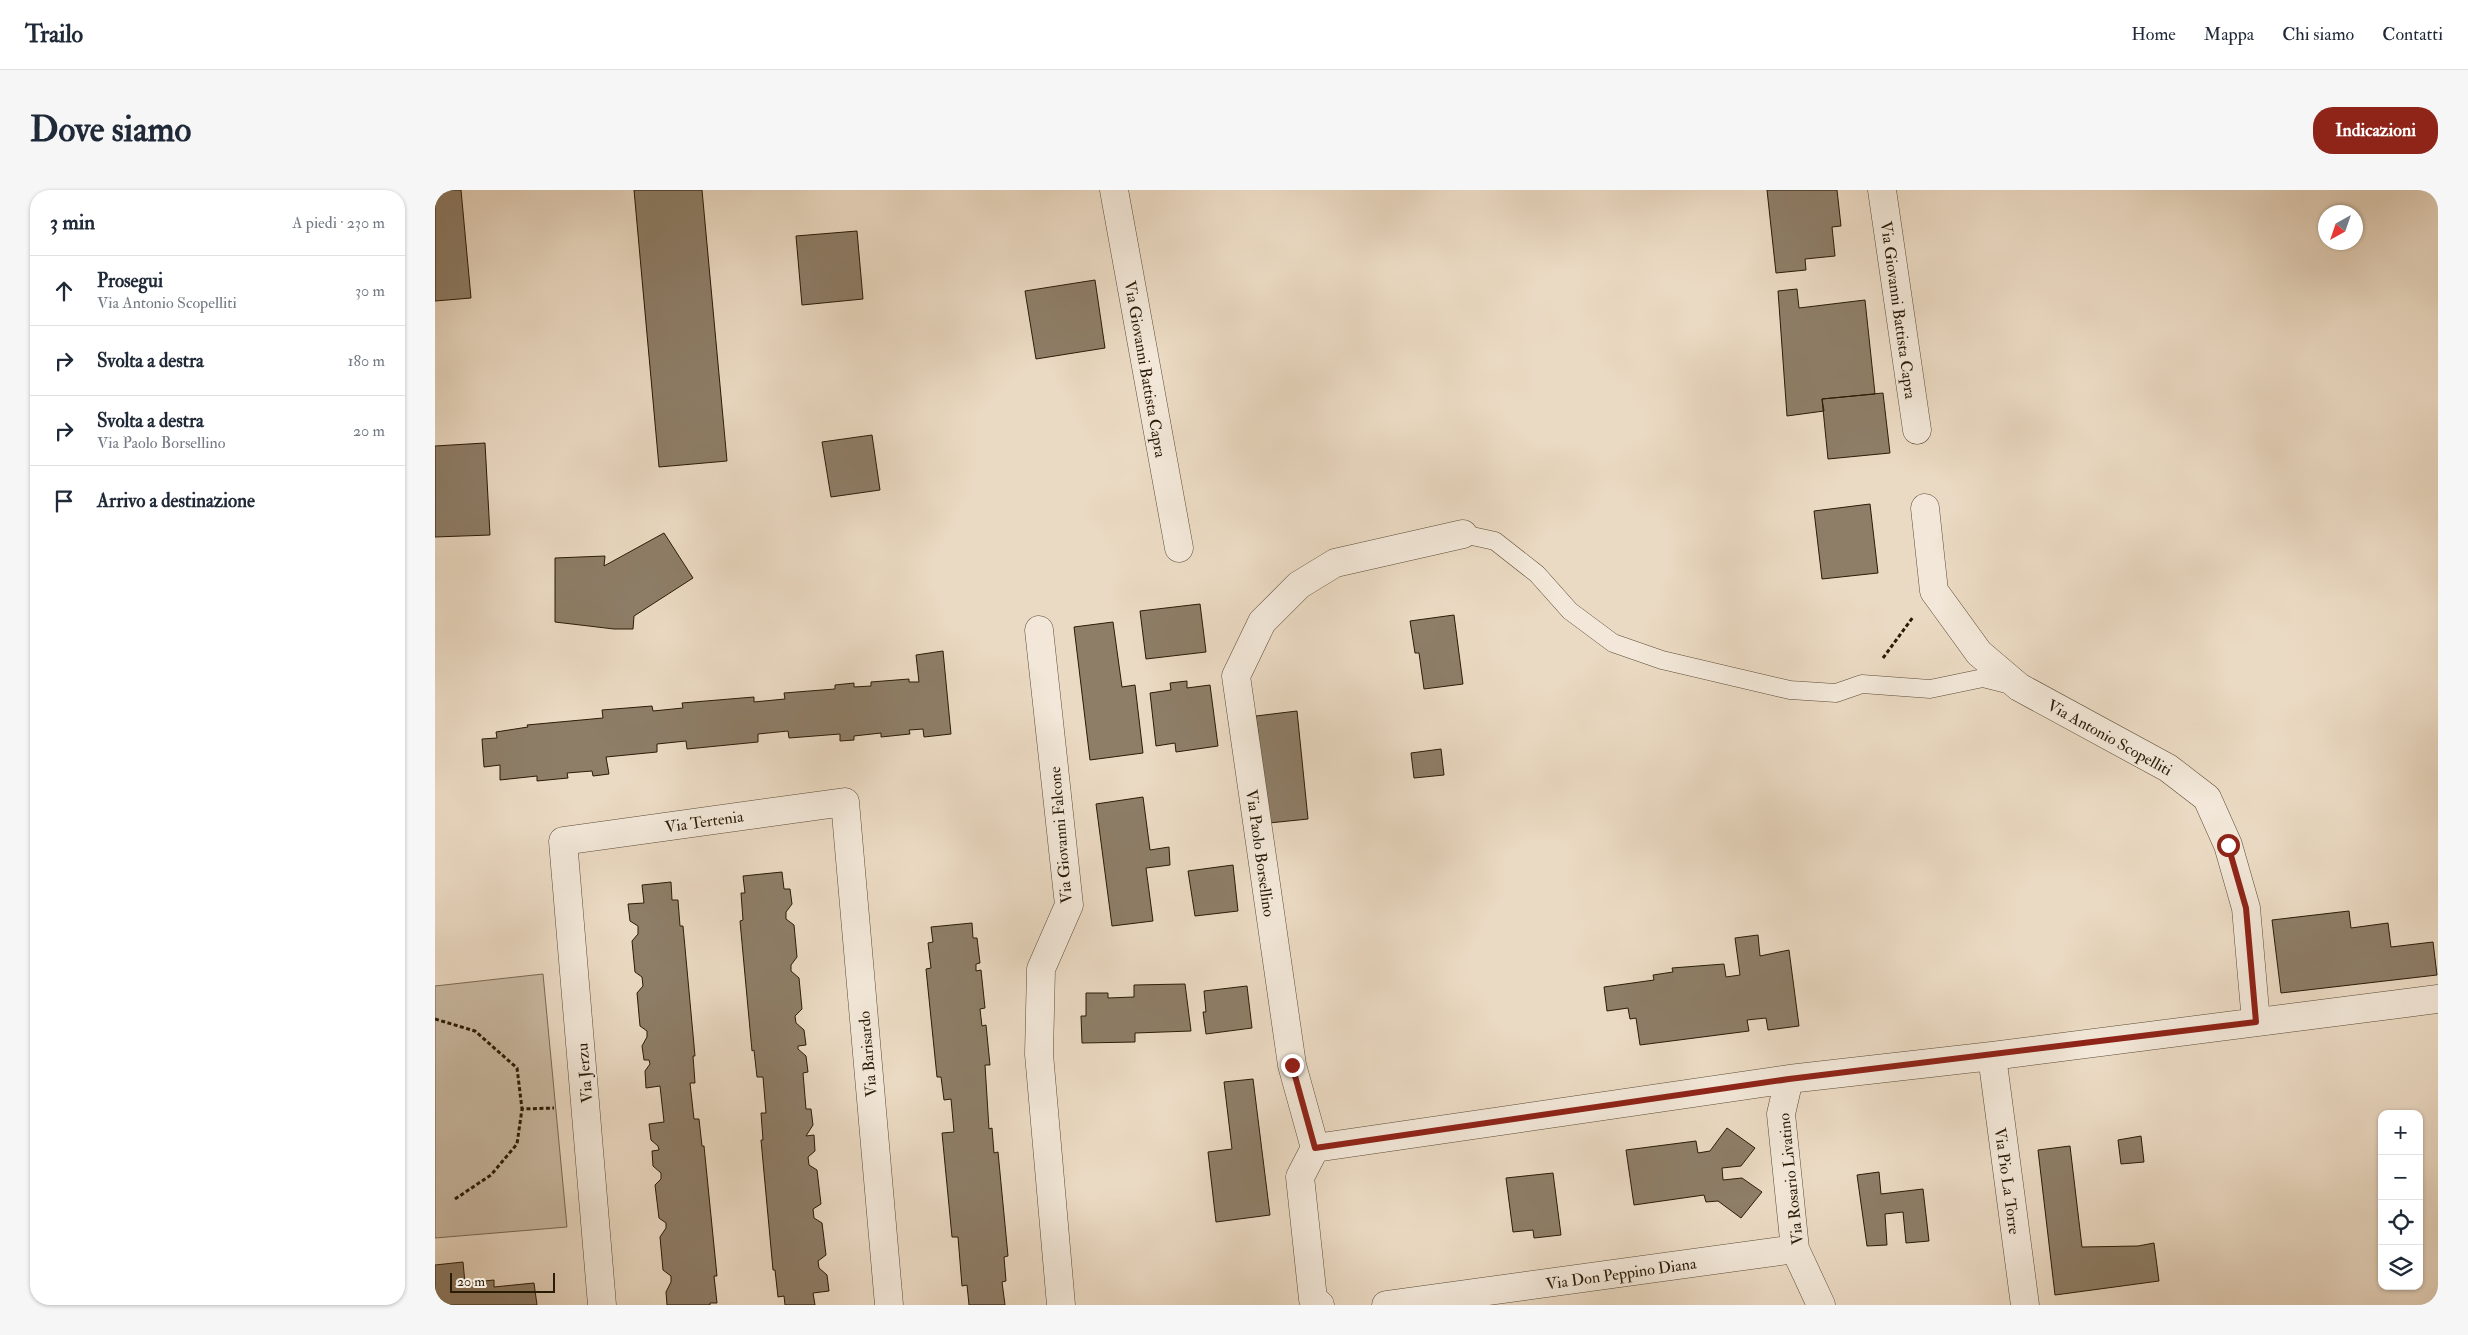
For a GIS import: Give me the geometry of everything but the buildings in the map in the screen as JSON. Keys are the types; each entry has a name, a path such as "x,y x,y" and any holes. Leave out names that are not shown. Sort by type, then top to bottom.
{"street":[{"name":"Via Giovanni Battista Capra","path":"1114,190 1179,548"},
{"name":"Via Giovanni Battista Capra","path":"1882,190 1917,430"},
{"name":"Via Antonio Scopelliti","path":"1925,508 1934,591 1979,653 2019,687 2168,768 2207,798 2228,845 2246,908 2256,1022"},
{"name":"Via Paolo Borsellino","path":"1315,1148 1292,1065 1236,676 1262,622 1299,585 1335,563 1463,534"},
{"name":"Via Giovanni Falcone","path":"1039,630 1069,904 1041,969 1039,1054 1061,1305"},
{"name":"Via Tertenia","path":"563,841 845,802"},
{"name":"Via Barisardo","path":"845,802 889,1305"},
{"name":"Via Jerzu","path":"563,841 587,1106 602,1305"},
{"path":"1320,1305 1313,1299 1300,1176 1315,1148 1789,1079 1992,1056 2438,999"},
{"name":"Via Pio La Torre","path":"1992,1056 2025,1305"},
{"name":"Via Rosario Livatino","path":"1789,1079 1781,1114 1795,1249 1821,1305"},
{"name":"Via Don Peppino Diana","path":"1387,1305 1795,1249"}],"lane":[{"path":"1463,534 1495,541 1537,574 1569,610 1613,643 1662,660 1790,690 1836,693 1862,684 1930,689 1983,678 2019,687"}],"path":[{"path":"1862,684 1934,591"},
{"path":"435,1018 475,1031 517,1068 522,1109 517,1144 491,1175 455,1199"},
{"path":"522,1109 587,1106"}],"shaded area":[{"path":"543,974 567,1227 435,1238 435,986"}],"route":[{"path":"1292,1065 1315,1148 1789,1079 1992,1056 2256,1022 2246,908 2228,845"}]}
